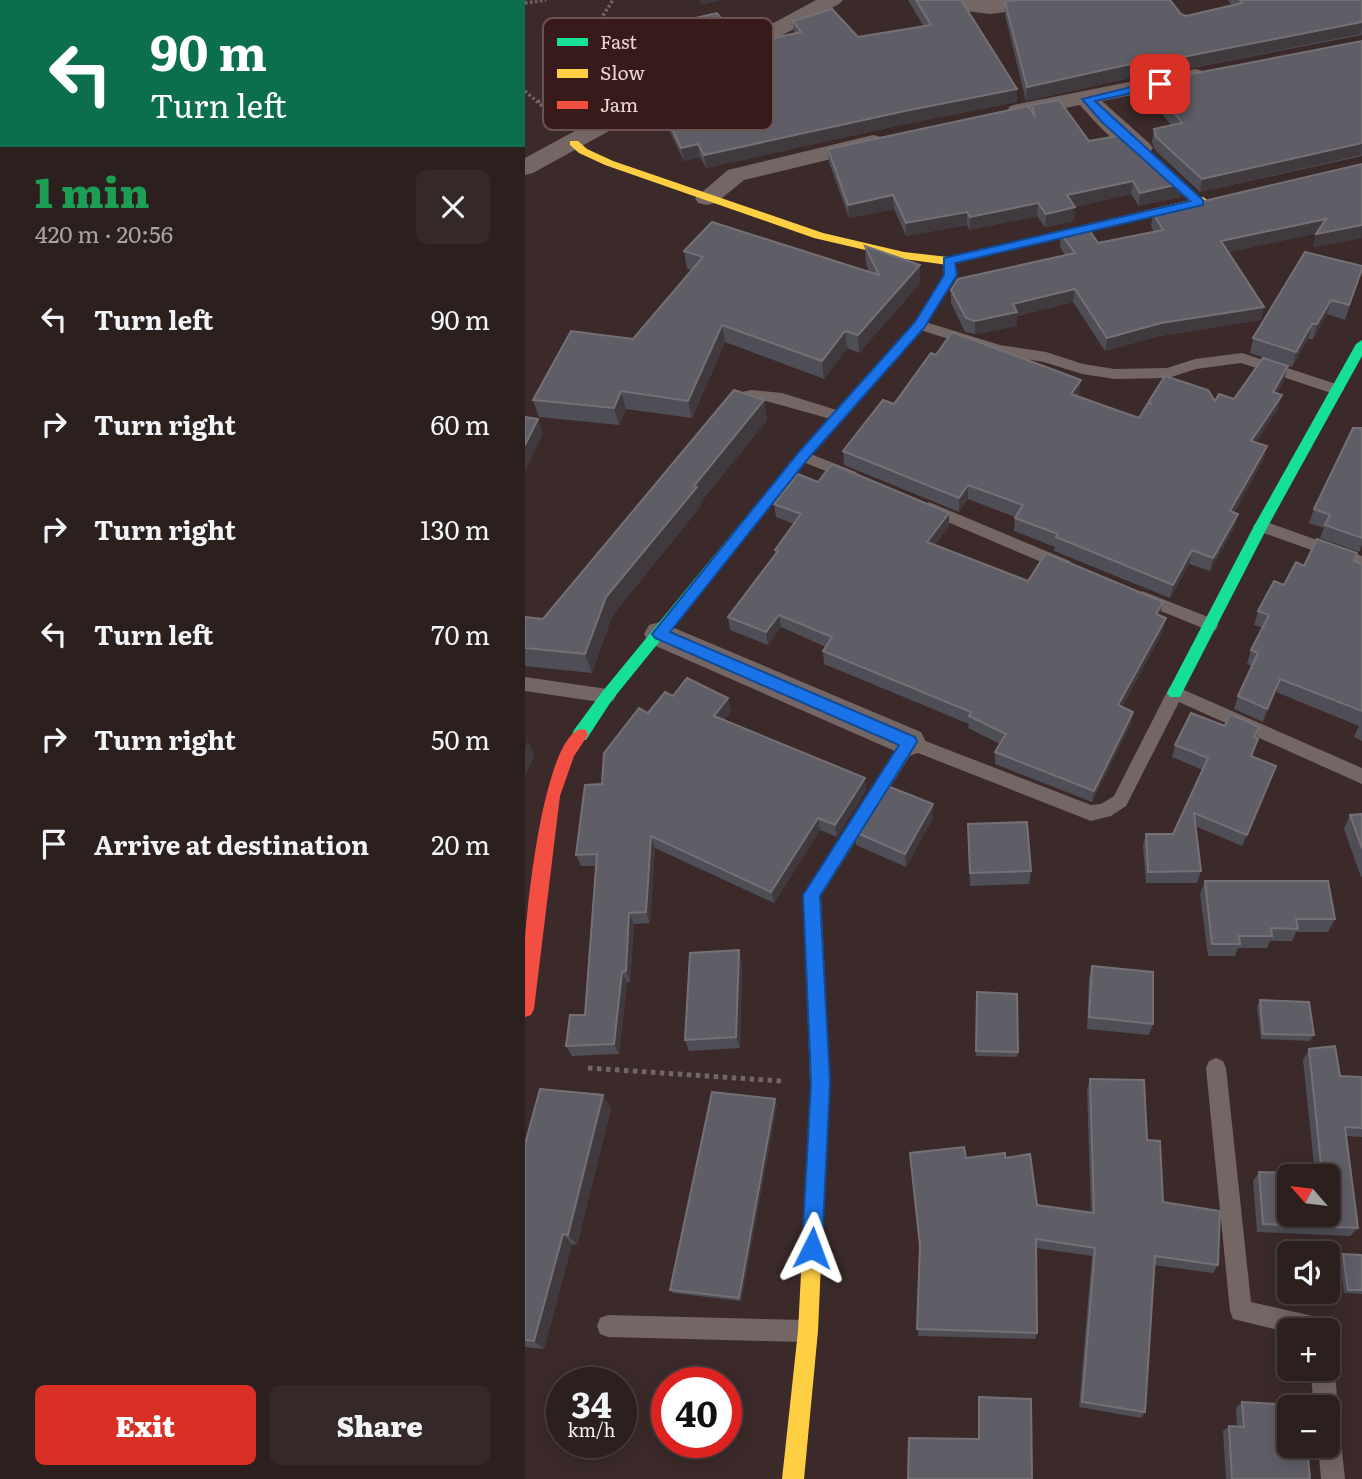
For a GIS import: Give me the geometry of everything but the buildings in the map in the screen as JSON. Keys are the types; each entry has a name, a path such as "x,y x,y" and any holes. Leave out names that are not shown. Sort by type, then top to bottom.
{"street":[{"path":"773,33 832,0"},
{"path":"971,0 974,6 982,8 1054,0"},
{"path":"998,115 1218,71"},
{"path":"1087,99 1105,119 1141,148"},
{"path":"525,168 597,130"},
{"path":"707,198 736,176 893,137"},
{"path":"573,143 583,151 609,163 805,231 914,258 948,261 1226,196"},
{"path":"525,1009 552,796 567,753 607,696 803,456 919,325 951,275 948,261"},
{"path":"1175,693 1261,526 1337,390 1358,365 1362,344"},
{"path":"660,634 909,742"},
{"path":"793,1479 808,1331 821,1082"}],"lane":[{"path":"1141,148 1198,202"},
{"path":"919,325 999,350 1046,357 1082,369 1115,374 1168,373 1195,364 1242,358 1337,390"},
{"path":"719,419 731,401 753,395 791,400 838,416"},
{"path":"803,456 866,483"},
{"path":"917,504 1083,572"},
{"path":"1261,526 1362,562"},
{"path":"1121,588 1210,625"},
{"path":"525,684 607,696"},
{"path":"821,1082 812,895 909,742 1091,813 1105,811 1120,801 1175,693 1362,776"},
{"path":"1216,1068 1241,1311 1277,1319"},
{"path":"608,1326 808,1331"},
{"path":"1331,1458 1333,1479"}],"path":[{"path":"525,3 546,0"},
{"path":"602,18 614,0"},
{"path":"527,93 543,107"},
{"path":"538,102 543,98"},
{"path":"565,130 573,143"},
{"path":"588,1068 653,1070 757,1081 821,1082"}],"traffic: fast":[{"path":"580,735 607,696 803,456 919,325 951,275 948,261"},
{"path":"1175,693 1261,526 1362,344"}],"traffic: slow":[{"path":"574,143 583,151 609,163 818,236 861,247 948,261 1203,201"},
{"path":"793,1479 808,1331 820,1082"}],"traffic: jam":[{"path":"525,1009 552,796 567,753 580,735"}],"route":[{"path":"812,1248 821,1082 812,895 909,742 660,634 803,456 919,325 951,275 948,261 1198,202 1141,148 1105,119 1087,99 1160,84"}]}
